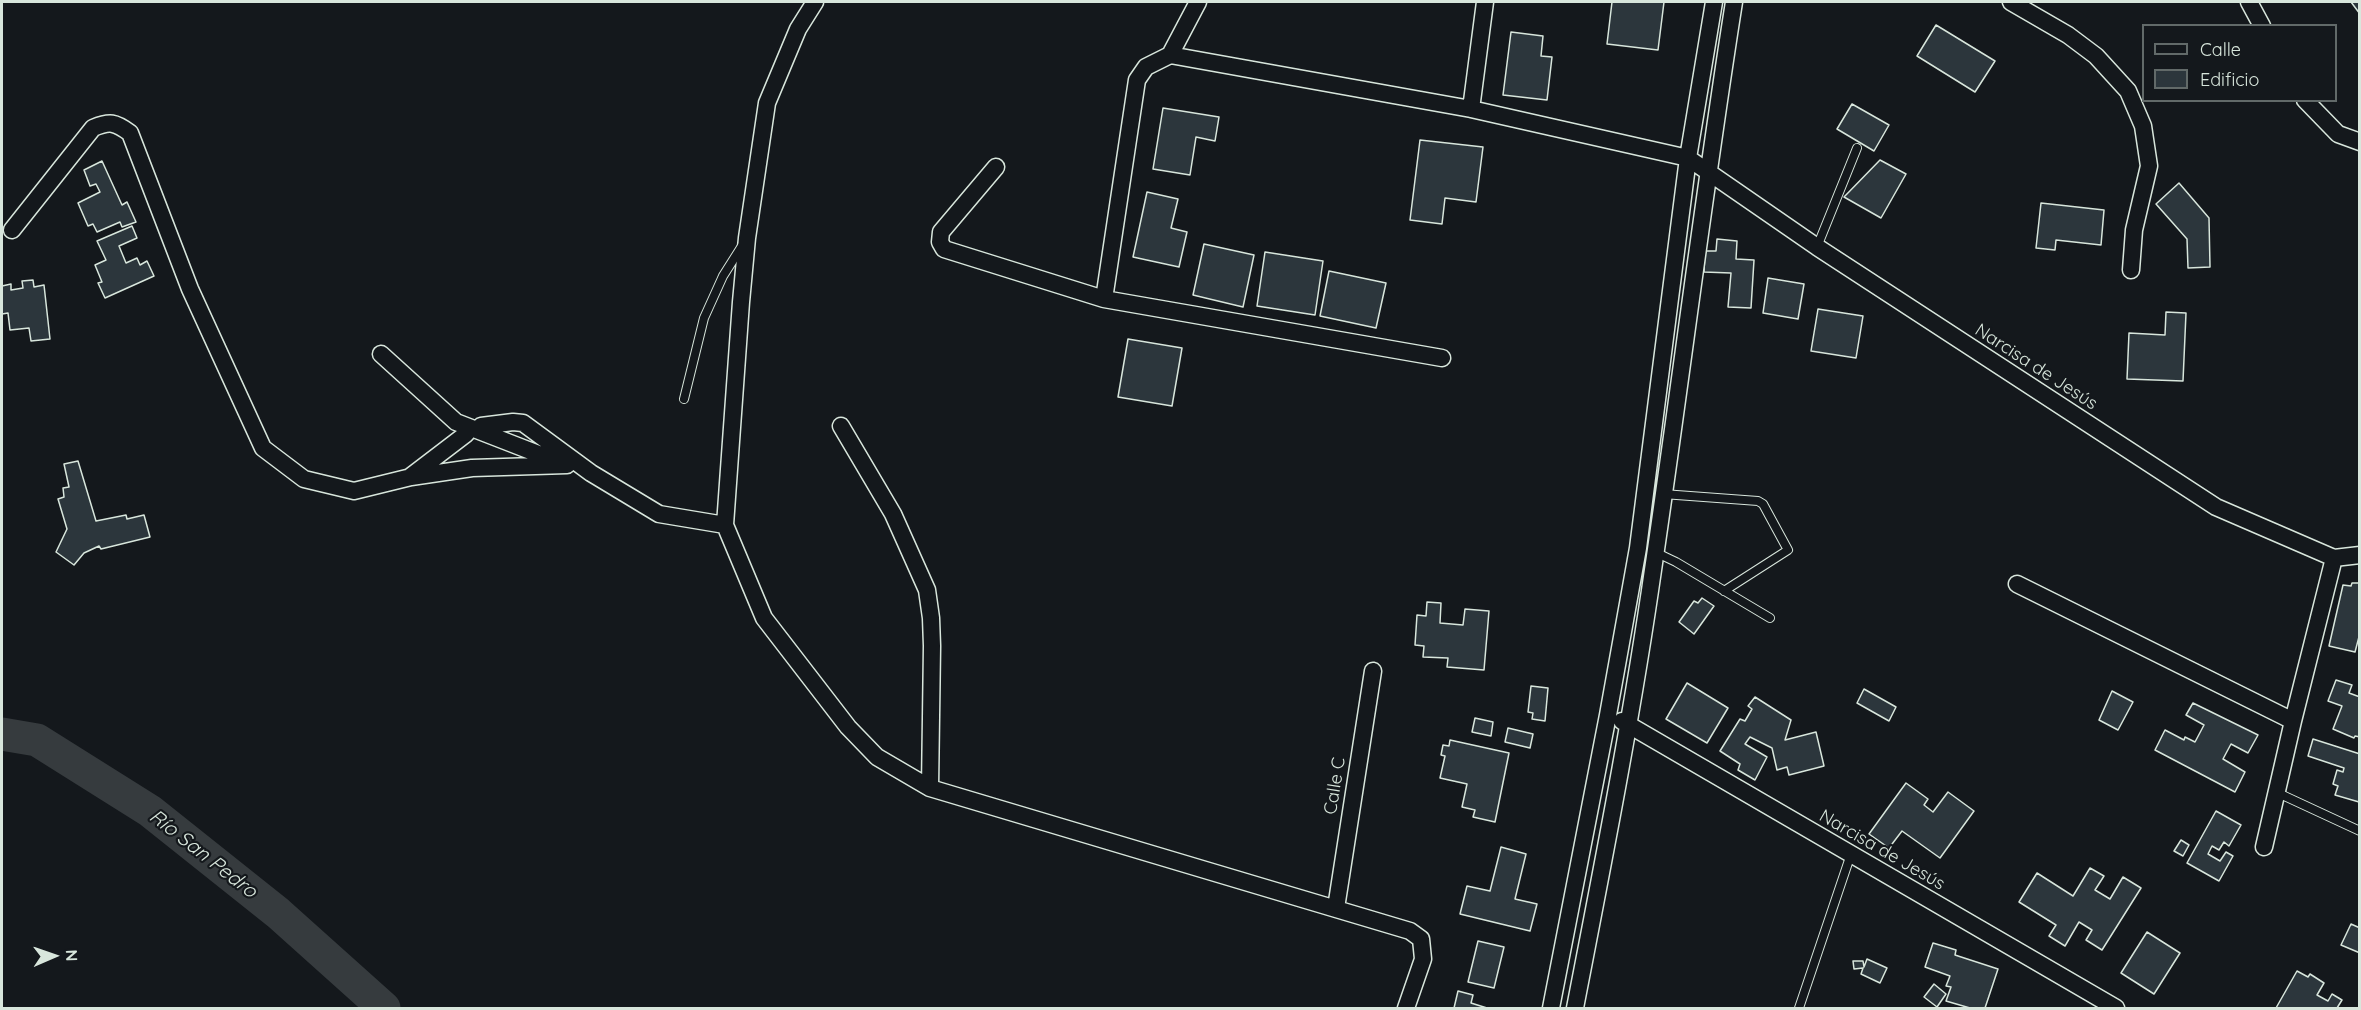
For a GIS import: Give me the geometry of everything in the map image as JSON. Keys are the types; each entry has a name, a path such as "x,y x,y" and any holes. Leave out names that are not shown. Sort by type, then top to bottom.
{"street":[{"path":"815,2 798,29 767,103 747,238 725,525 764,618 848,727 877,757 930,788 1410,931 1421,939 1423,959 1406,1008"},
{"path":"1104,299 1137,80 1146,67 1170,55 1198,2"},
{"path":"1471,109 1485,2"},
{"path":"1551,1008 1638,548 1688,158 1714,2"},
{"path":"1575,1008 1629,724 1707,171 1734,2"},
{"path":"2011,2 2068,35 2096,56 2128,91 2144,126 2149,166 2134,230 2131,270"},
{"path":"2249,2 2261,24"},
{"path":"1170,55 1471,109 1688,158"},
{"path":"2307,102 2338,134 2360,142"},
{"path":"12,230 93,128 107,122 119,125 130,133 190,289 263,448 304,479 354,491 411,477 472,468 567,465"},
{"name":"Narcisa de Jesús","path":"1688,158 1817,247 2216,507 2334,558 2360,555"},
{"path":"996,167 941,232 940,242 944,249 1104,299 1442,358"},
{"path":"381,354 456,422 591,473"},
{"path":"411,477 474,430 513,422 523,423 591,473 659,514 725,525"},
{"path":"841,426 893,514 927,590 932,618 933,646 930,788"},
{"path":"1638,548 1655,552"},
{"path":"2264,847 2334,558"},
{"path":"2016,584 2293,721"},
{"name":"Calle C","path":"1335,908 1373,671"},
{"name":"Narcisa de Jesús","path":"1608,715 1629,724 2116,1008"}],"lane":[{"path":"1817,247 1857,148"},
{"path":"684,399 704,318 723,276 747,238"},
{"path":"1663,494 1758,501 1763,504 1788,550 1724,591"},
{"path":"1655,552 1770,618"},
{"path":"2278,793 2360,831"},
{"path":"1799,1008 1851,854"}],"building":[{"path":"1612,2 1664,2 1658,50 1607,44"},
{"path":"2351,2 2360,2 2360,14"},
{"path":"1936,25 1995,61 1975,92 1917,56"},
{"path":"1511,32 1543,36 1541,56 1552,57 1547,100 1503,95"},
{"path":"1852,104 1889,125 1874,151 1837,129"},
{"path":"1163,108 1219,117 1215,141 1196,137 1190,175 1153,169"},
{"path":"1420,140 1483,147 1476,202 1445,198 1442,224 1410,220"},
{"path":"1880,160 1906,174 1881,218 1844,197"},
{"path":"102,161 122,205 127,202 136,222 122,227 120,222 97,232 93,224 88,226 78,203 100,192 96,184 90,186 84,170"},
{"path":"2179,183 2209,218 2210,267 2188,268 2187,239 2156,204"},
{"path":"1147,192 1178,199 1171,228 1187,232 1179,267 1133,257"},
{"path":"2041,203 2104,210 2101,245 2056,240 2055,250 2036,248"},
{"path":"132,226 137,238 119,246 126,263 137,258 140,265 147,261 154,276 105,298 98,283 102,282 95,265 106,260 97,241"},
{"path":"1717,239 1737,241 1736,259 1754,260 1751,308 1728,307 1731,273 1704,272 1705,251 1716,251"},
{"path":"1204,244 1254,255 1243,307 1193,295"},
{"path":"1265,252 1323,261 1315,315 1257,306"},
{"path":"1329,271 1386,283 1376,328 1320,316"},
{"path":"1768,278 1804,284 1798,319 1763,313"},
{"path":"33,280 34,287 44,285 50,339 31,341 29,328 10,330 8,313 2,314 2,286 11,284 11,290 23,288 22,281"},
{"path":"1818,309 1863,316 1856,358 1811,351"},
{"path":"2166,312 2186,313 2183,381 2127,379 2129,333 2165,335"},
{"path":"1128,339 1182,348 1172,406 1118,397"},
{"path":"78,461 96,521 126,515 127,519 144,515 150,537 101,549 99,546 84,553 74,565 56,552 67,529 58,499 64,497 63,488 69,487 64,464"},
{"path":"2352,583 2360,583 2360,633 2355,652 2329,646 2343,585 2351,586"},
{"path":"1702,598 1714,606 1694,634 1679,622 1694,601 1698,603"},
{"path":"1427,602 1441,603 1440,623 1463,625 1465,609 1489,611 1484,670 1447,667 1448,658 1423,657 1424,646 1415,645 1417,615 1426,616"},
{"path":"2336,680 2352,685 2349,693 2360,697 2360,737 2355,736 2354,738 2333,729 2342,706 2328,701"},
{"path":"1687,683 1728,708 1707,743 1666,719"},
{"path":"1531,686 1548,688 1545,721 1532,719 1533,713 1528,712"},
{"path":"1864,689 1896,707 1889,721 1857,703"},
{"path":"2112,691 2133,702 2118,730 2099,720"},
{"path":"1755,697 1791,720 1785,740 1816,732 1824,766 1789,775 1787,767 1777,770 1772,748 1750,737 1745,744 1767,757 1755,780 1738,770 1740,764 1720,751 1740,719 1745,721 1752,709 1748,706"},
{"path":"2193,703 2258,735 2248,753 2231,744 2223,759 2245,772 2235,792 2155,750 2165,730 2184,740 2185,737 2195,742 2204,725 2186,715"},
{"path":"1475,718 1493,722 1491,736 1472,732"},
{"path":"1508,728 1533,734 1530,748 1505,742"},
{"path":"2313,739 2360,754 2359,802 2335,795 2338,786 2333,784 2337,770 2343,772 2344,768 2308,756"},
{"path":"1450,740 1509,753 1495,822 1473,817 1475,810 1462,807 1467,784 1440,778 1445,756 1441,755 1443,745 1449,746"},
{"path":"1906,783 1928,799 1924,805 1933,812 1948,792 1974,811 1940,858 1902,831 1889,848 1869,834"},
{"path":"2216,811 2241,825 2229,846 2224,842 2219,850 2212,846 2208,854 2220,861 2226,852 2233,856 2219,881 2187,863"},
{"path":"2181,840 2189,845 2183,856 2174,851"},
{"path":"1501,847 1526,854 1515,899 1537,904 1530,931 1460,914 1467,886 1490,891"},
{"path":"2090,868 2104,876 2095,890 2110,899 2123,877 2141,888 2102,950 2086,940 2092,930 2079,922 2065,946 2049,936 2056,925 2019,902 2037,873 2073,896"},
{"path":"2351,924 2360,928 2360,953 2341,945"},
{"path":"2147,932 2180,953 2154,994 2121,973"},
{"path":"1478,941 1504,947 1494,988 1468,982"},
{"path":"1933,943 1956,950 1955,955 1998,969 1985,1008 1970,1008 1946,1001 1951,987 1946,986 1950,976 1925,967"},
{"path":"1867,959 1887,968 1880,983 1861,974 1863,968 1854,969 1853,961 1863,961 1864,967"},
{"path":"2297,971 2308,977 2310,974 2324,983 2317,995 2328,1001 2332,994 2342,1000 2337,1008 2276,1008"},
{"path":"1934,984 1946,994 1937,1007 1924,997"},
{"path":"1458,991 1473,995 1471,1003 1487,1008 1454,1008"}],"waterway":[{"name":"Río San Pedro","path":"2,734 37,740 150,811 278,913 384,1008"}]}
